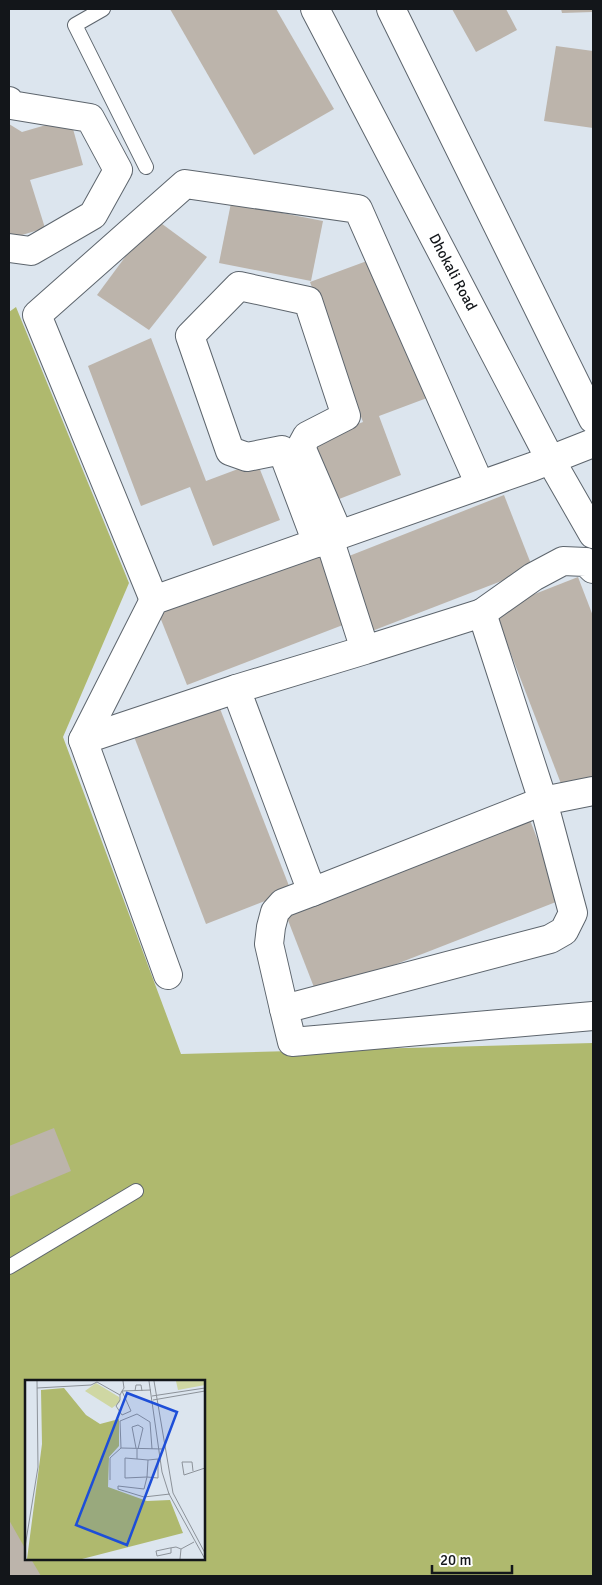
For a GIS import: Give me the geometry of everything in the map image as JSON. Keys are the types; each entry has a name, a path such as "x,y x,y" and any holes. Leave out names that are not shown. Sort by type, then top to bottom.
{"street":[{"name":"Dhokali Road","path":"315,9 550,459 593,534"},
{"path":"391,9 593,420"},
{"path":"9,102 11,105 90,118 118,170 93,215 31,251 9,248"},
{"path":"154,600 37,315 185,184 358,209 480,485"},
{"path":"328,539 282,450 247,457 230,451 190,336 239,286 308,301 346,416 307,436 302,447 328,539 365,650"},
{"path":"168,975 83,740 154,600 593,443"},
{"path":"83,740 236,689 482,613 533,576 563,561 586,562 593,569"},
{"path":"284,1009 550,938 564,930 573,913 543,801 482,613"},
{"path":"236,689 312,892"},
{"path":"593,792 543,801 283,904 275,912 269,944 292,1042 593,1016"}],"lane":[{"path":"103,9 75,25 146,167"},
{"path":"9,1268 136,1191"}],"green space":[{"path":"16,307 129,583 63,737 181,1054 593,1043 593,1576 9,1576 9,312"}],"building":[{"path":"170,9 276,9 334,109 254,155"},
{"path":"452,9 506,9 517,30 476,52"},
{"path":"561,9 593,9 593,12 562,13"},
{"path":"556,46 593,51 593,128 544,121"},
{"path":"70,118 83,165 30,180 45,228 9,239 9,124 22,132"},
{"path":"231,203 323,221 311,281 219,263"},
{"path":"154,218 207,257 149,330 97,295"},
{"path":"375,258 427,398 379,416 401,475 334,501 312,442 363,422 310,282"},
{"path":"151,338 206,481 257,462 280,520 213,546 190,487 141,506 88,366"},
{"path":"504,495 533,569 372,631 344,558"},
{"path":"319,549 348,623 187,685 158,612"},
{"path":"578,577 593,616 593,783 565,794 494,610"},
{"path":"217,701 291,891 206,924 133,734"},
{"path":"528,815 561,900 317,995 284,910"},
{"path":"54,1128 71,1171 9,1197 9,1146"},
{"path":"9,1520 25,1548 25,1560 32,1560 41,1576 9,1576"}]}
